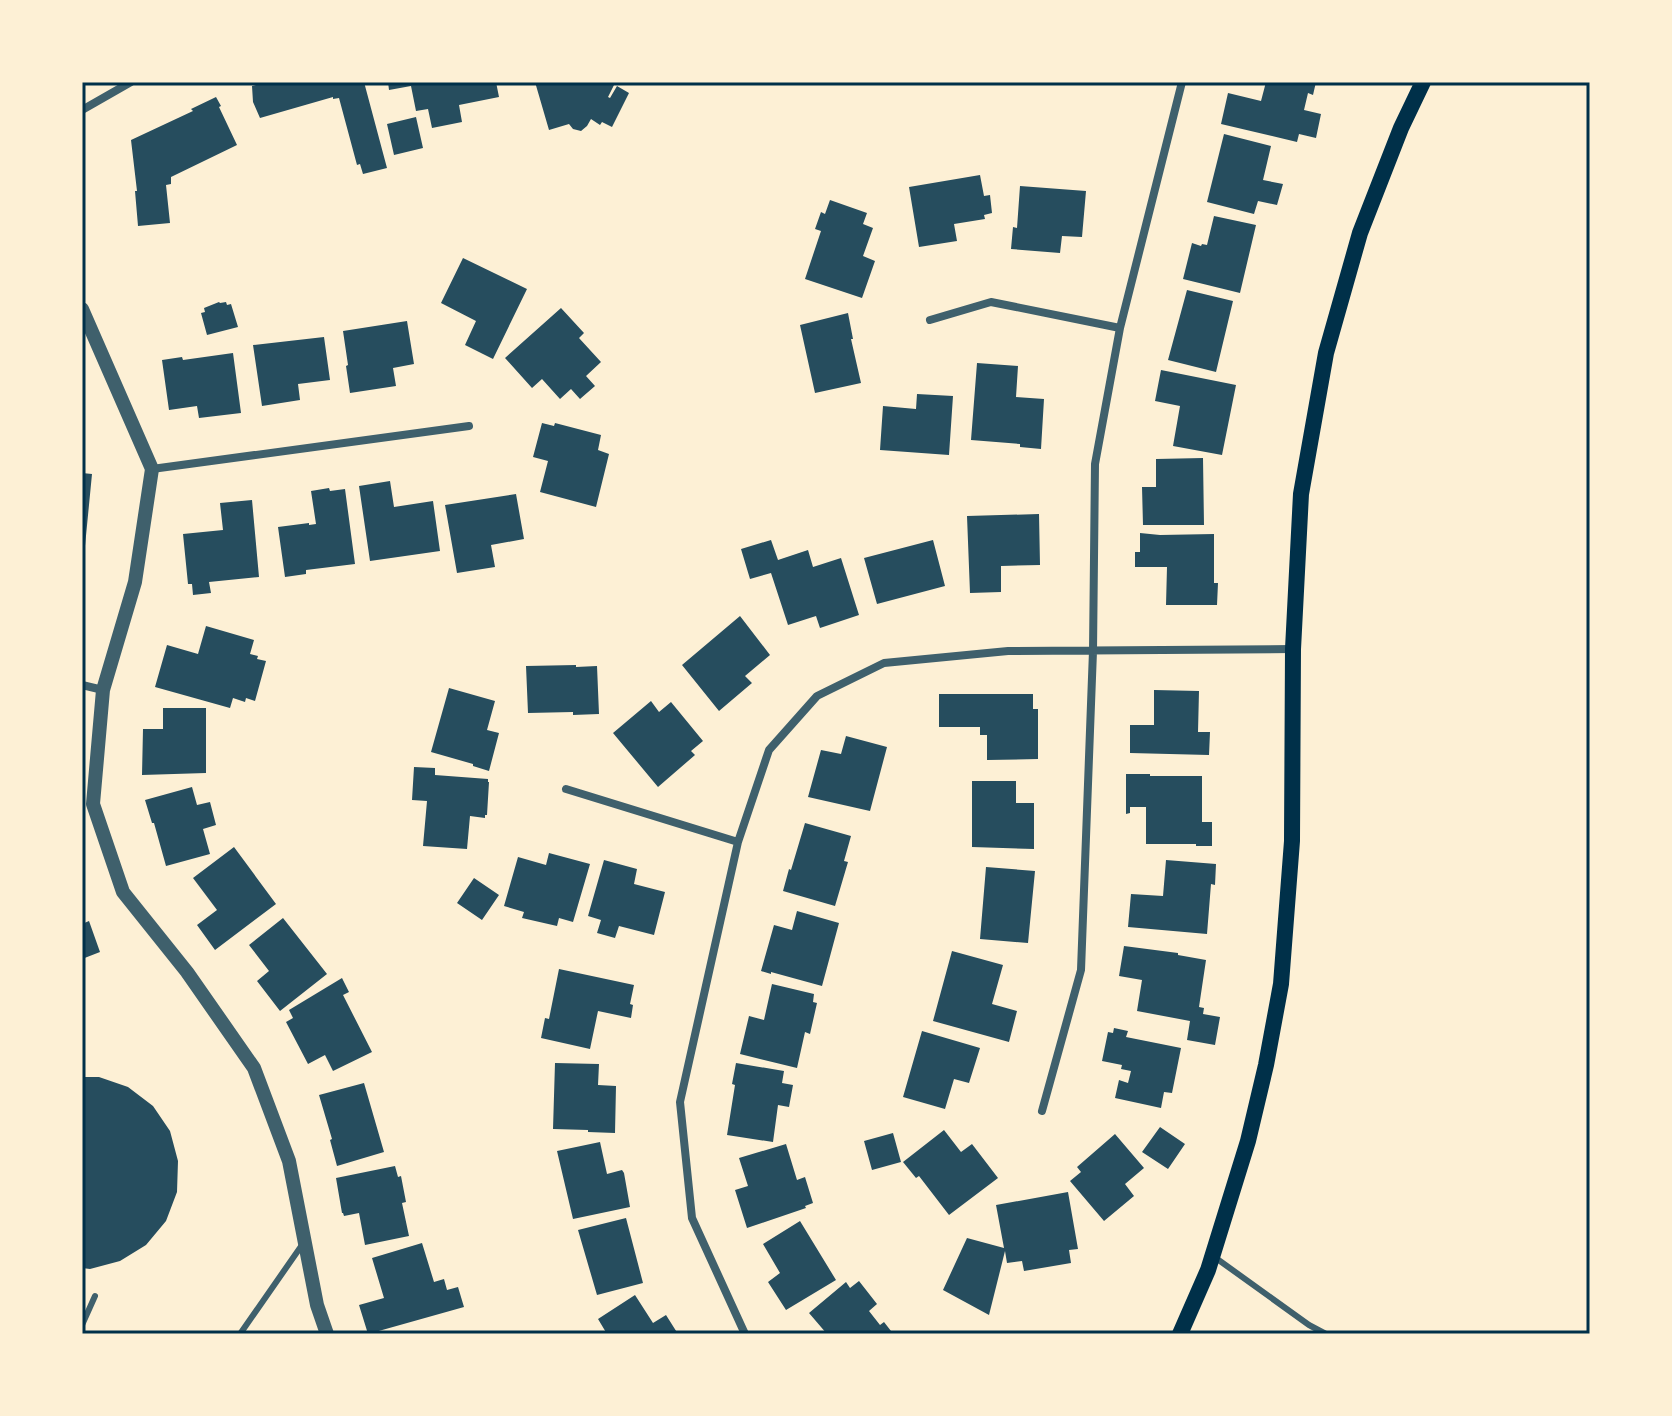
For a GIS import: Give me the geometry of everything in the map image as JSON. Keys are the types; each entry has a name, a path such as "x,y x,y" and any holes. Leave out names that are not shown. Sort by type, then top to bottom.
{"main road":[{"path":"1180,1334 1213,1256 1248,1141 1281,984 1292,841 1293,649 1301,494 1326,353 1360,233 1401,128 1423,82"}],"street":[{"path":"82,110 131,82"},
{"path":"1042,1111 1081,970 1093,651 1095,464 1120,328 1182,82"},
{"path":"930,320 991,302 1120,328"},
{"path":"82,309 152,469 135,582 103,690 93,804 123,892 187,972 254,1068 289,1161 317,1305 327,1334"},
{"path":"152,469 469,426"},
{"path":"745,1334 692,1218 680,1102 738,842 769,750 817,696 884,663 1008,651 1293,649"},
{"path":"82,685 103,690"},
{"path":"566,789 738,842"}],"lane":[{"path":"240,1334 304,1242"},
{"path":"1213,1256 1326,1334"},
{"path":"82,1325 95,1296"}],"building":[{"path":"268,82 364,82 387,168 363,174 360,164 357,165 339,98 333,97 260,118 253,102 252,86"},
{"path":"388,82 496,82 499,97 459,105 462,122 432,128 428,109 416,111 411,86 389,90"},
{"path":"535,82 621,82 614,85 608,97 617,86 629,93 612,127 602,122 600,125 591,119 581,131 569,124 549,130"},
{"path":"1266,82 1316,82 1313,95 1308,93 1304,110 1321,114 1316,138 1299,134 1297,142 1221,124 1228,93 1261,101"},
{"path":"216,97 237,145 171,177 171,184 166,185 170,223 138,226 131,140"},
{"path":"416,117 423,148 394,155 387,124"},
{"path":"1224,134 1271,146 1263,180 1283,184 1277,205 1258,201 1254,214 1207,202"},
{"path":"980,175 984,196 990,195 992,213 984,215 985,219 954,224 957,241 919,247 909,187"},
{"path":"1020,186 1086,191 1082,237 1062,236 1060,253 1011,249 1013,227 1017,228"},
{"path":"830,200 867,213 863,224 873,228 863,256 875,261 862,298 805,279 821,231 815,229 821,212 825,214"},
{"path":"1214,216 1256,225 1240,293 1183,279 1192,243 1207,245"},
{"path":"463,258 527,289 493,359 465,345 476,321 441,303"},
{"path":"1187,290 1233,301 1216,372 1168,360"},
{"path":"219,302 231,304 238,327 207,335 201,313 205,312 204,308"},
{"path":"561,308 584,333 579,338 601,362 586,376 595,386 580,399 571,389 560,399 542,379 532,388 505,358"},
{"path":"848,313 861,383 815,393 800,325"},
{"path":"407,321 414,364 393,368 396,386 350,393 343,331"},
{"path":"324,337 330,380 298,384 300,400 262,406 253,345"},
{"path":"233,353 241,413 199,418 197,406 169,410 162,360"},
{"path":"977,363 1018,366 1016,397 1044,399 1041,449 971,440"},
{"path":"1161,370 1236,385 1222,455 1173,446 1180,406 1155,401"},
{"path":"917,394 953,396 949,455 880,450 883,406 916,409"},
{"path":"542,423 554,426 555,423 601,435 598,450 609,454 596,507 540,492 548,461 533,457"},
{"path":"1203,458 1204,525 1143,525 1142,487 1156,487 1156,459"},
{"path":"82,473 92,474 85,546 82,546"},
{"path":"390,481 394,507 433,501 440,551 370,561 359,486"},
{"path":"329,488 330,491 345,489 355,564 306,570 306,574 285,577 278,527 316,524 311,491"},
{"path":"516,494 524,539 491,545 495,567 457,573 445,505"},
{"path":"252,500 259,577 209,582 211,593 193,595 192,584 188,584 183,534 223,530 220,503"},
{"path":"1039,514 1040,565 1001,566 1001,592 970,593 967,516"},
{"path":"1140,533 1214,534 1217,605 1166,605 1167,567 1135,567 1135,552 1140,552"},
{"path":"771,540 778,560 808,550 813,567 841,558 859,615 820,628 816,616 788,625 771,573 750,579 741,549"},
{"path":"933,540 945,586 877,604 864,558"},
{"path":"740,616 770,655 745,676 752,683 719,711 682,665"},
{"path":"206,626 254,640 250,654 266,661 255,701 233,698 230,708 155,687 167,645 198,654"},
{"path":"526,666 597,666 599,714 528,713"},
{"path":"449,688 495,701 487,730 499,733 489,771 431,752"},
{"path":"1154,690 1199,691 1198,732 1210,732 1209,755 1130,753 1130,725 1154,725"},
{"path":"939,694 1033,694 1033,709 1038,709 1038,759 987,760 987,735 980,735 980,727 939,727"},
{"path":"651,701 659,712 671,702 703,741 691,751 695,755 658,787 613,733"},
{"path":"163,708 206,708 206,773 142,775 143,729 163,729"},
{"path":"846,736 887,747 870,811 808,797 821,750 841,754"},
{"path":"414,767 435,768 435,775 488,779 487,815 485,818 470,816 467,849 423,846 427,801 412,800"},
{"path":"1126,774 1202,776 1202,822 1212,822 1212,846 1146,844 1146,807 1130,807 1130,813 1126,814"},
{"path":"972,781 1016,781 1016,803 1034,803 1034,849 972,847"},
{"path":"192,787 197,805 210,802 216,825 203,829 210,854 166,866 145,800"},
{"path":"805,823 851,836 844,861 848,862 835,906 783,891"},
{"path":"234,847 276,904 215,950 197,925 217,910 193,878"},
{"path":"549,853 590,864 573,922 559,918 557,926 522,918 524,912 504,906 518,857 546,865"},
{"path":"604,860 637,869 634,884 665,892 654,935 619,926 615,938 597,933 601,920 588,916"},
{"path":"1166,860 1216,864 1215,885 1211,884 1207,934 1128,927 1131,894 1163,896"},
{"path":"986,867 1035,871 1028,943 980,939"},
{"path":"474,878 499,895 482,920 457,903"},
{"path":"797,911 839,923 822,986 761,971 774,925 792,930"},
{"path":"283,918 327,974 280,1011 257,981 269,971 249,945"},
{"path":"89,921 100,952 82,959 82,924"},
{"path":"1124,946 1206,960 1199,1007 1204,1008 1203,1014 1220,1017 1215,1045 1187,1040 1190,1021 1137,1011 1142,980 1119,976"},
{"path":"952,951 1003,965 992,1004 1017,1011 1009,1042 933,1021"},
{"path":"559,969 634,985 631,1018 598,1011 590,1049 541,1038 545,1018 549,1019"},
{"path":"342,978 349,992 343,995 372,1052 333,1071 325,1055 308,1064 286,1022 293,1018 289,1010"},
{"path":"772,984 814,994 813,1002 817,1003 810,1034 805,1032 797,1068 740,1054 749,1016 764,1020"},
{"path":"1114,1028 1128,1031 1126,1037 1181,1048 1172,1093 1164,1092 1161,1108 1115,1098 1119,1080 1128,1083 1131,1071 1121,1069 1122,1065 1102,1061 1108,1032 1113,1033"},
{"path":"922,1031 980,1048 969,1083 954,1079 945,1109 903,1097"},
{"path":"555,1063 599,1064 598,1085 616,1086 615,1133 553,1129"},
{"path":"736,1063 784,1071 782,1083 793,1085 789,1107 778,1105 773,1142 727,1135"},
{"path":"82,1077 99,1077 128,1087 153,1106 170,1131 178,1161 177,1192 166,1221 146,1245 120,1261 90,1269 82,1268"},
{"path":"364,1083 384,1152 337,1166 319,1095"},
{"path":"1160,1127 1185,1144 1168,1169 1142,1152"},
{"path":"944,1130 961,1152 972,1144 998,1178 949,1215 919,1176 916,1178 903,1162"},
{"path":"893,1133 901,1162 872,1170 864,1141"},
{"path":"1115,1134 1144,1168 1125,1184 1134,1196 1104,1221 1070,1181 1081,1172 1077,1167"},
{"path":"600,1142 607,1174 622,1170 624,1173 630,1207 573,1219 557,1151"},
{"path":"786,1144 797,1180 805,1177 813,1203 747,1228 735,1190 748,1186 739,1158"},
{"path":"395,1166 398,1177 401,1176 406,1202 402,1203 409,1236 365,1245 359,1213 344,1216 342,1213 336,1178"},
{"path":"1068,1192 1078,1249 1069,1250 1071,1263 1024,1271 1022,1261 1007,1263 1005,1251 989,1315 943,1290 967,1238 1004,1248 996,1205"},
{"path":"626,1218 643,1283 597,1295 578,1230"},
{"path":"800,1221 836,1280 786,1310 768,1282 780,1273 763,1244"},
{"path":"422,1243 434,1282 444,1279 447,1290 458,1287 464,1307 368,1334 359,1305 384,1298 372,1258"},
{"path":"859,1281 877,1304 869,1311 880,1325 884,1322 891,1331 888,1334 827,1334 809,1313 846,1282 850,1288"},
{"path":"635,1295 653,1323 666,1315 678,1334 607,1334 598,1319"}]}
